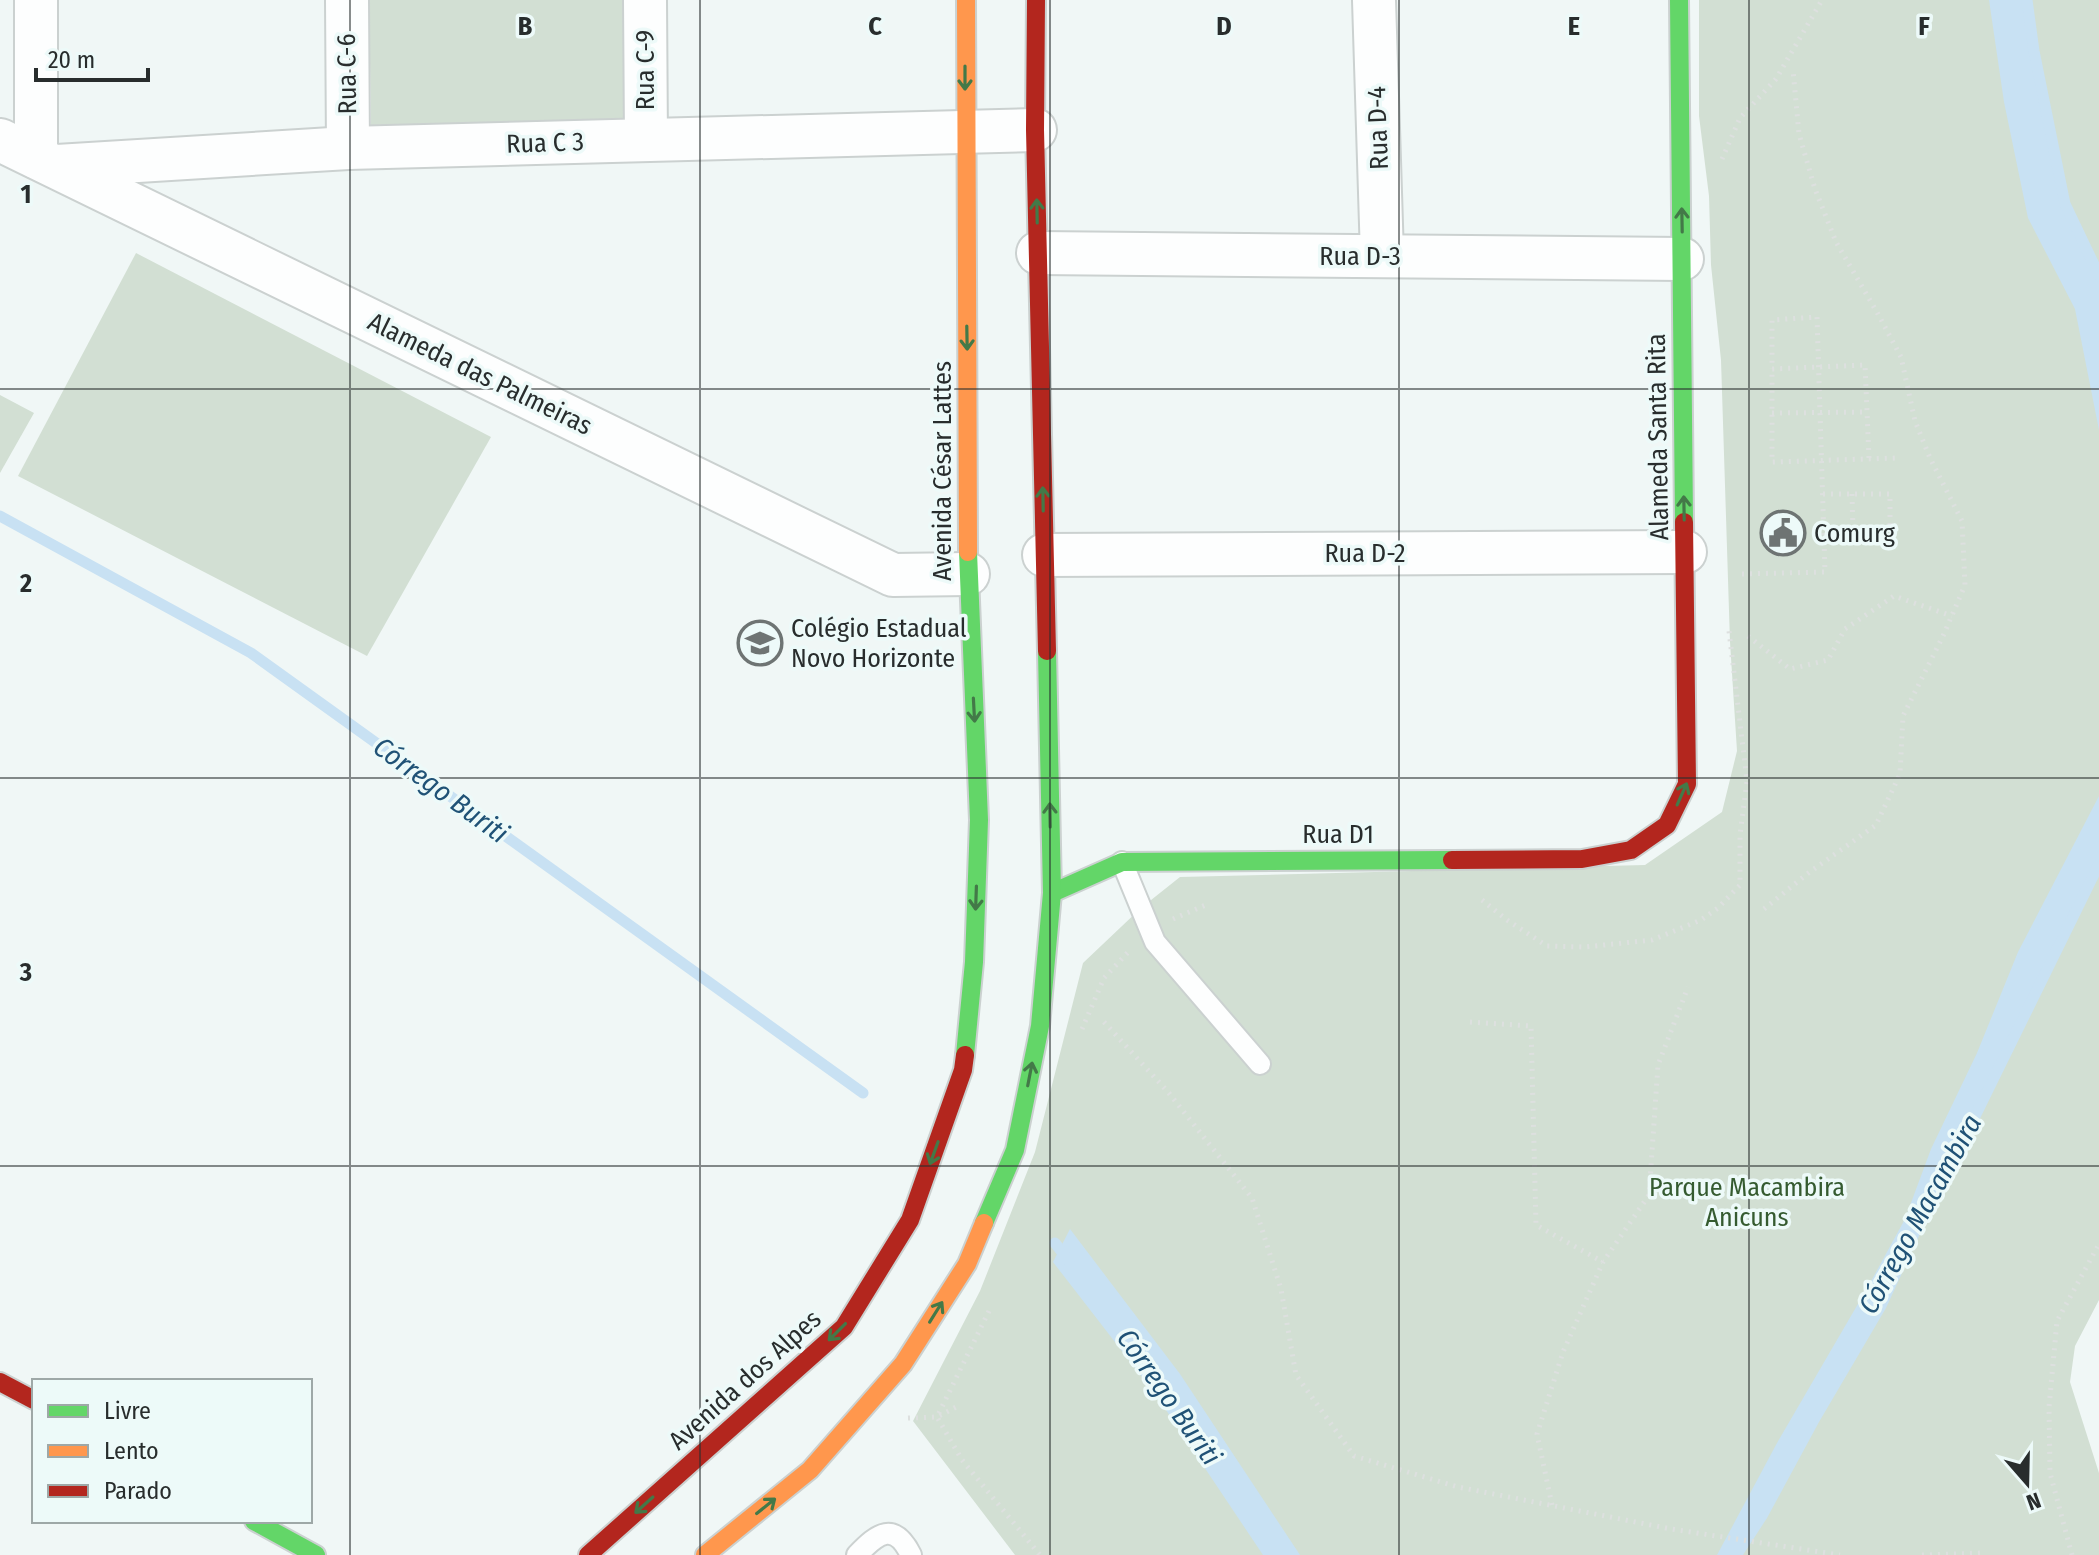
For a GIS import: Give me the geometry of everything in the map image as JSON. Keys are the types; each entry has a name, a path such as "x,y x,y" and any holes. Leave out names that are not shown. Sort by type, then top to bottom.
{"main road":[{"name":"Avenida César Lattes","path":"910,1220 963,1070 974,962 979,820 968,574 966,0"},
{"path":"705,1555 810,1470 903,1364 967,1264 1015,1150 1040,1026 1052,893 1035,130 1036,0"},
{"name":"Alameda Santa Rita","path":"1631,850 1667,825 1687,784 1679,0"},
{"name":"Rua D1","path":"1052,893 1122,862 1582,859 1631,850"},
{"name":"Avenida dos Alpes","path":"588,1555 844,1327 910,1220"},
{"path":"0,1382 32,1399"},
{"path":"258,1523 316,1555"}],"street":[{"path":"30,154 36,0"},
{"name":"Rua C-6","path":"347,0 348,148"},
{"name":"Rua C-9","path":"645,0 646,140"},
{"name":"Rua D-4","path":"1374,0 1382,256"},
{"name":"Rua C 3","path":"30,154 1035,130"},
{"name":"Alameda das Palmeiras","path":"30,154 893,575 968,574"},
{"name":"Rua D-3","path":"1038,253 1682,259"},
{"name":"Rua D-2","path":"1044,555 1685,552"}],"lane":[{"path":"1122,862 1155,942 1260,1064"},
{"path":"857,1555 873,1538 884,1534 895,1534 904,1541 911,1555"}],"path":[{"path":"1764,909 1876,825 1900,774 1903,716 1965,585 1962,521 1915,421 1901,357 1836,242 1815,189 1799,134 1793,70"},
{"path":"1742,574 1825,572 1823,532 1823,494 1822,460 1820,412 1819,367 1817,317 1772,320 1772,462 1822,460 1869,458 1897,458"},
{"path":"1772,369 1865,365 1869,458"},
{"path":"1772,413 1867,412"},
{"path":"1823,494 1890,494 1890,528 1823,532"},
{"path":"1852,494 1853,530"},
{"path":"1748,636 1790,669 1828,660 1845,629 1894,596 1952,616"},
{"path":"1552,1505 1537,1434 1563,1352 1603,1262 1649,1195 1658,1065 1688,987"},
{"path":"1104,1022 1168,1092 1252,1198 1281,1289 1296,1375 1354,1456 1458,1487 1671,1529 1840,1555"},
{"path":"1470,1022 1531,1026 1536,1225 1603,1262"},
{"path":"2072,1555 2050,1473 2049,1407 2057,1321 2099,1244"},
{"path":"1922,1555 1983,1553"}],"green space":[{"path":"369,0 626,0 627,121 371,125"},
{"name":"Parque Macambira Anicuns","path":"1699,0 2099,0 2099,1300 2075,1346 2070,1382 2099,1473 2099,1555 1015,1555 913,1421 980,1291 1035,1152 1083,963 1141,908 1180,877 1645,865 1722,812 1737,751 1730,642 1721,360 1711,265 1709,196 1699,116"},
{"path":"136,253 491,437 367,656 18,476"},
{"path":"0,395 34,413 0,473"}],"water":[{"path":"1989,0 2027,0 2034,51 2065,203 2099,275 2099,430 2075,309 2028,218 2004,102"},
{"path":"2099,796 2099,864 1952,1164 1886,1308 1743,1555 1717,1555 1905,1219 1931,1149 1977,1053 2018,952"},
{"path":"1070,1229 1180,1374 1300,1555 1263,1555 1156,1395 1053,1262"}],"waterway":[{"name":"Córrego Macambira","path":"2027,0 2034,51 2065,204 2099,275"},
{"name":"Córrego Buriti","path":"0,516 251,653 863,1093"},
{"name":"Córrego Macambira","path":"1951,1165 2099,864"},
{"name":"Córrego Buriti","path":"1055,1243 1069,1261"}],"traffic: fast":[{"path":"1679,0 1684,522"},
{"path":"965,1055 974,962 979,820 968,552"},
{"path":"984,1223 1015,1150 1040,1026 1052,893 1047,651"},
{"path":"1052,893 1122,862 1452,860"},
{"path":"258,1523 316,1555"}],"traffic: slow":[{"path":"966,0 968,552"},
{"path":"705,1555 810,1470 903,1364 967,1264 984,1223"}],"traffic: jam":[{"path":"1036,0 1035,130 1047,651"},
{"path":"1452,860 1582,859 1631,850 1667,825 1687,784 1684,522"},
{"path":"588,1555 844,1327 910,1220 963,1070 965,1055"},
{"path":"0,1382 32,1399"}],"place":[{"name":"Comurg","path":"1783,533"},
{"name":"Colégio Estadual Novo Horizonte","path":"760,643"}]}
